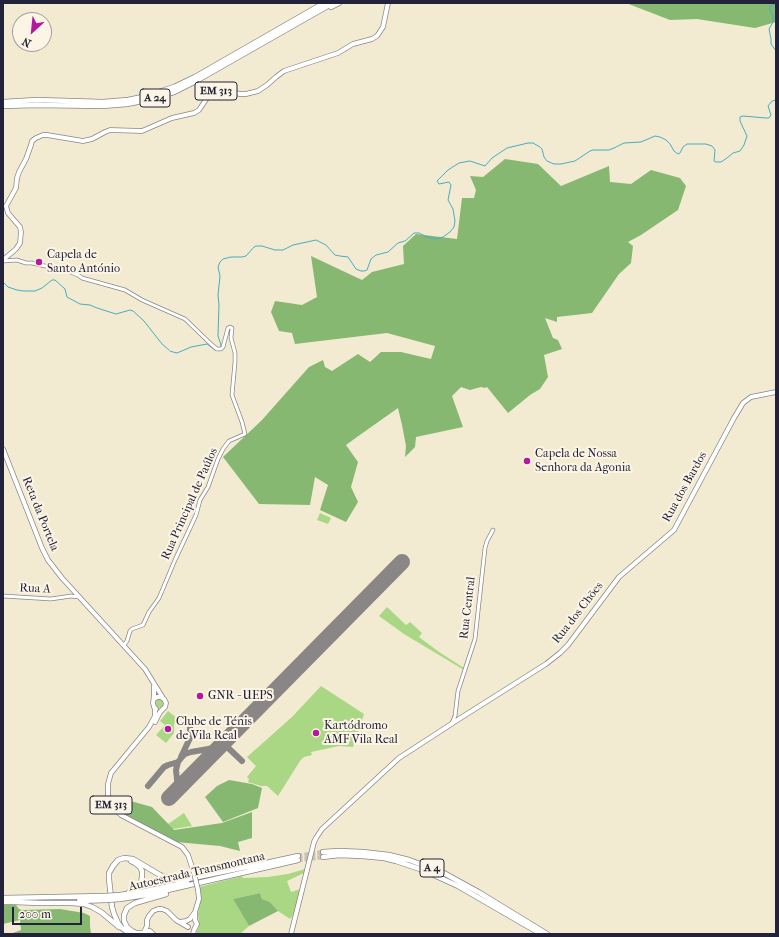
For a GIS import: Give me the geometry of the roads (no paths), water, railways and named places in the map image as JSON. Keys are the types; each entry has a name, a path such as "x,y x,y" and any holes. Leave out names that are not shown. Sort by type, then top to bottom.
{"highway":[{"path":"231,57 253,42 319,3"},
{"name":"A 24","path":"3,102 37,100 103,102 128,100 147,96 174,87 195,77 324,3"},
{"name":"A 24","path":"3,106 102,106 127,104 174,92 196,82 333,3"},
{"path":"290,28 339,3"},
{"name":"A 4","path":"323,854 384,858 410,865 458,886 548,934"},
{"path":"131,933 122,928 118,923 112,907 109,875 112,866 118,860 124,858 133,859 160,875 176,880 252,868"},
{"name":"Autoestrada Transmontana","path":"3,898 23,900 152,894 252,868 298,858"},
{"path":"120,896 139,887 142,882 141,869 137,864 124,861 117,865 112,871 111,880 117,916 131,933"},
{"path":"131,933 124,918 126,911 133,904 225,878 252,868"},
{"name":"Autoestrada Transmontana","path":"3,902 14,902 46,897 105,897"},
{"path":"23,900 40,903 84,904 101,912 123,930 131,933 143,933"},
{"name":"A 4","path":"528,924 541,934"}],"main road":[{"name":"EM 313","path":"3,260 16,249 20,243 20,227 7,211 6,206 16,188 18,172 26,159 32,141 36,138 39,136 47,136 83,141 92,139 110,130 142,131 172,118 194,113 199,110 209,96 216,90 222,89 240,94 258,91 284,71 338,53 353,44 372,39 377,36 382,27 388,3"},
{"name":"Rua dos Bardos","path":"659,543 675,529 740,407 752,397 776,392"},
{"name":"Reta da Portela","path":"3,449 48,560 146,670 163,698"},
{"name":"Rua dos Chões","path":"290,934 319,834 325,827 396,761 559,654 619,577 659,543"},
{"name":"EM 313","path":"149,728 155,716 155,708 152,703 154,699 154,685"},
{"path":"154,699 159,697 163,698"},
{"name":"EM 313","path":"163,698 166,703 165,707 162,709 155,722 111,773 108,784 108,798 114,809 121,816 182,847 188,855 198,890 195,920"},
{"path":"155,708 159,710 162,709"},
{"path":"143,933 147,926 147,919 150,914 154,910 160,909 168,911 175,919 188,927 193,929 195,927"},
{"name":"EM 313","path":"189,920 195,912"},
{"path":"180,922 193,919 195,920 197,923 192,934"},
{"path":"189,920 187,923 192,934"},
{"path":"147,926 152,933"},
{"path":"143,933 148,931 152,933"}],"street":[{"name":"Rua Principal de Paúlos","path":"3,260 18,260 27,263 32,262 60,268 82,278 125,290 142,300 185,319 216,348 220,349 223,347 228,327 232,329 231,338 235,362 232,395 245,434 228,442 223,449 208,487 200,501 190,530 175,560 159,598 149,613 144,625 130,631 124,646"},
{"name":"Rua Central","path":"452,723 458,692 475,637 485,548 493,530"},
{"path":"74,590 71,595 81,598"},
{"name":"Rua A","path":"3,596 50,599 71,595"},
{"path":"455,712 459,719"}],"waterway":[{"path":"776,4 771,5 770,7 773,22 769,29 771,44 776,51"},
{"path":"220,348 221,345 218,336 218,295 220,276 218,267 223,259 246,256 256,246 283,250 293,245 316,240 326,245 335,255 348,257 356,269 364,271 367,270 371,259 376,255 388,252 398,243 405,241 414,233 419,233 436,239 443,237 450,232 454,227 455,221 453,209 448,200 451,185 449,182 439,184 437,181 448,170 459,163 470,161 485,166 492,158 507,148 533,143 542,149 544,157 547,161 554,164 561,164 575,161 593,150 609,150 624,143 641,142 655,136 666,140 678,154 687,144 706,144 712,146 715,150 714,161 721,162 733,153 740,151 744,145 747,136 740,121 740,117 769,118 771,115 768,106 772,101 776,100"},
{"path":"3,282 8,287 17,290 35,291 42,288 52,280 55,280 65,289 67,297 80,304 90,305 116,314 130,310 133,311 144,321 162,344 169,350"},
{"path":"170,351 177,353 191,347 207,344 215,350 218,350"}],"tunnel":[{"path":"298,856 323,852"},
{"path":"298,860 323,857"}],"place":[{"name":"Capela de Santo António","path":"39,262"},
{"name":"Capela de Nossa Senhora da Agonia","path":"527,461"},
{"name":"GNR - UEPS","path":"200,696"},
{"name":"Clube de Ténis de Vila Real","path":"168,729"},
{"name":"Kartódromo AMF Vila Real","path":"316,733"}]}
